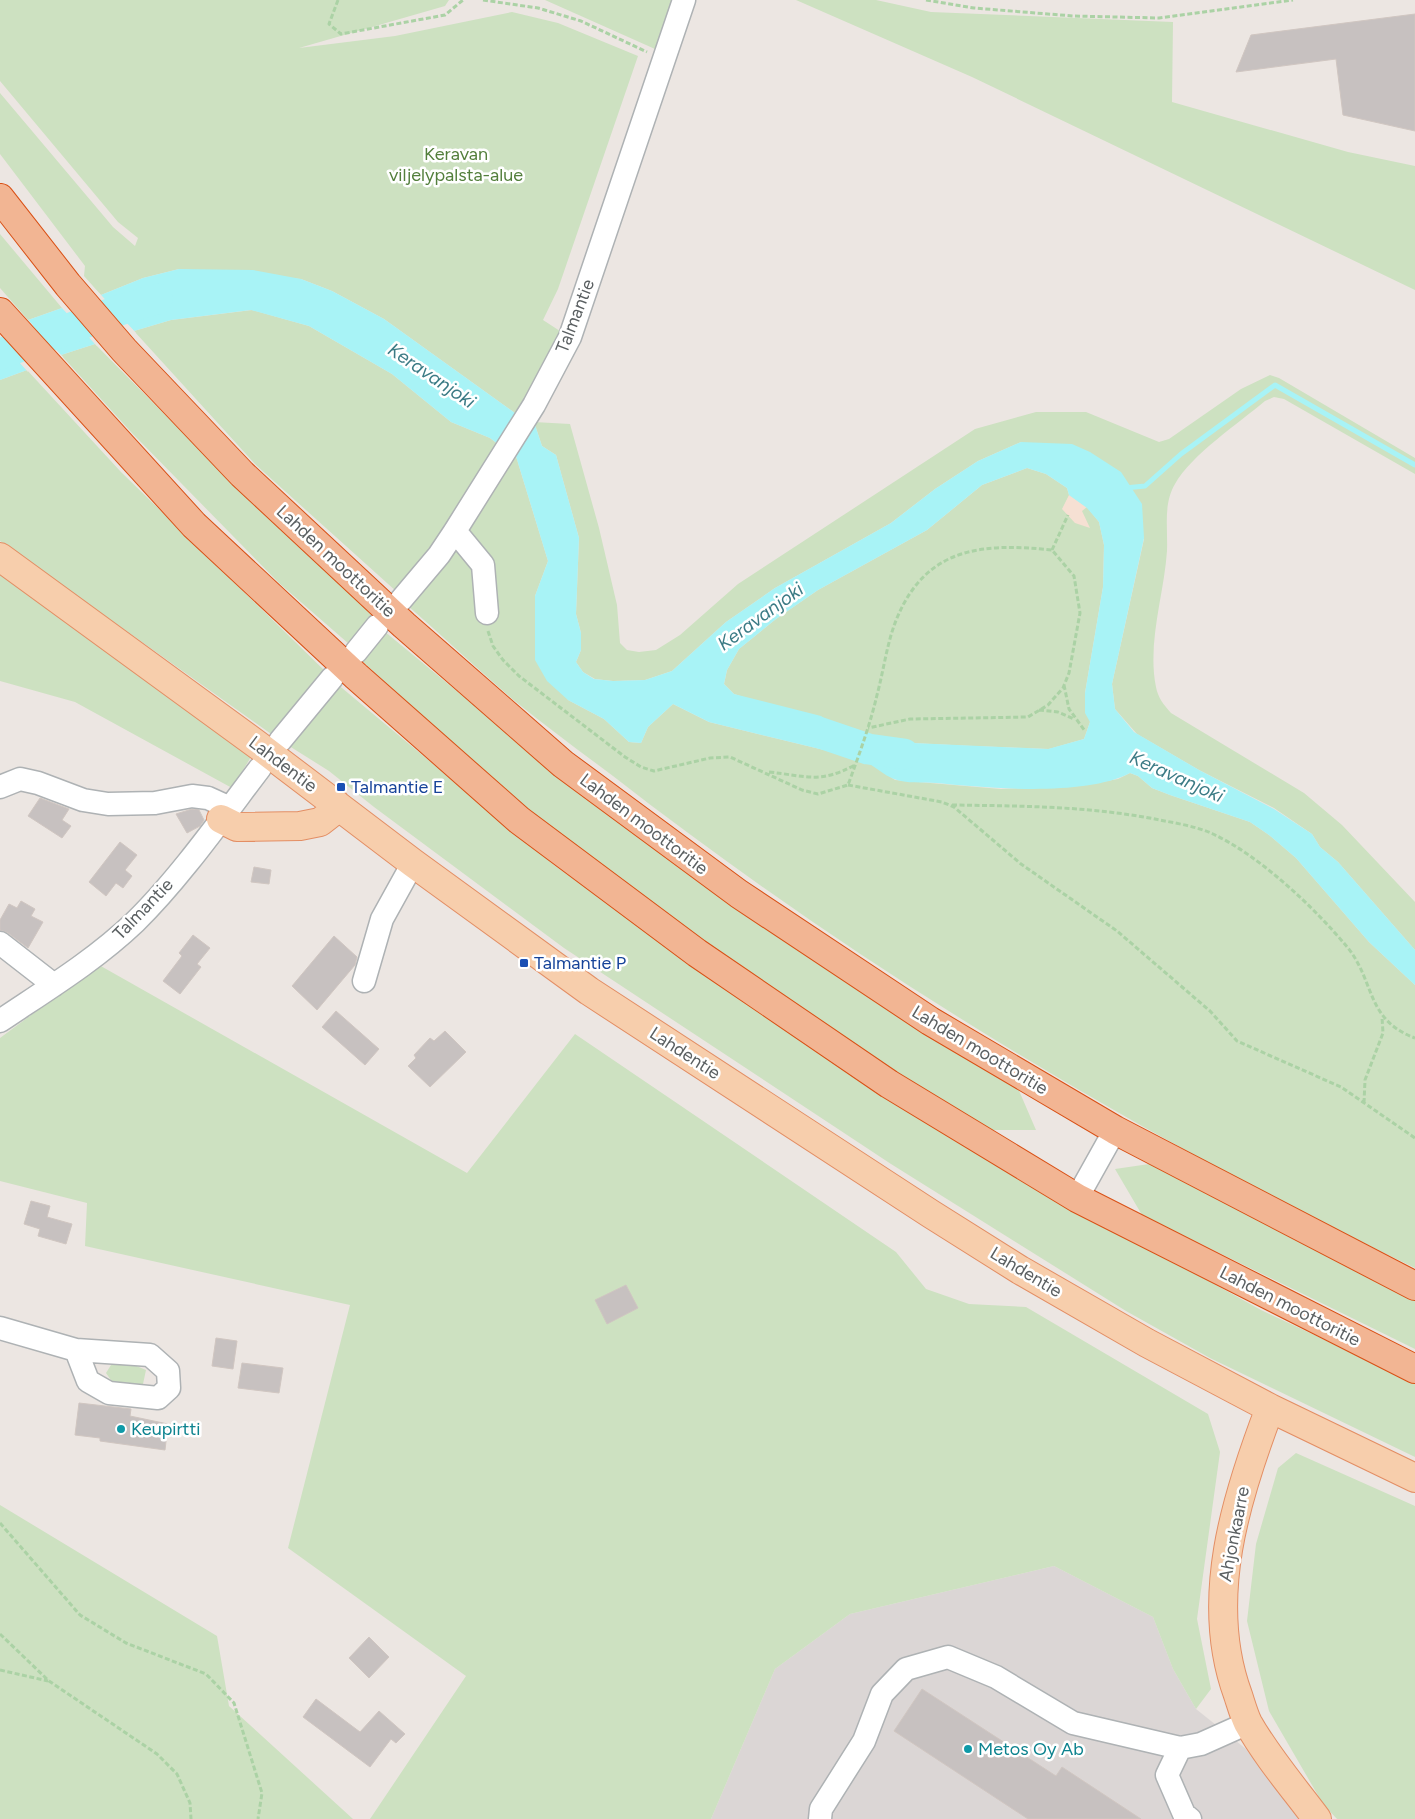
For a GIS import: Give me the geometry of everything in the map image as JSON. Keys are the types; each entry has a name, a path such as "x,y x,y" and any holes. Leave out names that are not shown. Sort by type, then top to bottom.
{"highway":[{"name":"Lahden moottoritie","path":"0,198 68,285 124,350 249,480 404,626 563,764 739,894 930,1022 1116,1130 1415,1286"},
{"name":"Lahden moottoritie","path":"0,312 56,376 194,525 356,676 519,820 697,953 889,1084 1077,1198 1415,1370"}],"main road":[{"name":"Lahdentie","path":"0,558 589,991 931,1214 1020,1270 1139,1338 1270,1408 1415,1478"},
{"path":"226,813 237,827 300,826 320,822 336,804"},
{"name":"Ahjonkaarre","path":"1270,1408 1248,1466 1225,1565 1223,1589 1224,1631 1232,1678 1248,1723 1317,1819"}],"street":[{"name":"Talmantie","path":"401,600 439,555 455,531 534,406 570,337 684,0"},
{"path":"455,531 483,565 487,613"},
{"path":"356,652 377,626"},
{"path":"280,741 332,678"},
{"name":"Talmantie","path":"0,1021 95,957 136,921 226,813 260,768"},
{"path":"0,787 20,779 38,783 83,800 108,804 155,804 192,796 208,798 226,813"},
{"path":"364,981 382,919 413,863"},
{"path":"0,943 54,985"},
{"path":"1077,1198 1116,1130"},
{"path":"0,1328 76,1350"},
{"path":"820,1819 821,1809 864,1741 882,1694 906,1669 948,1657 996,1677 1073,1722 1180,1748 1201,1744 1248,1723"},
{"path":"1180,1748 1167,1775 1184,1814 1190,1819"}],"path":[{"path":"338,0 329,24 341,34 445,16 463,0"},
{"path":"483,0 538,8 581,21 664,60"},
{"path":"926,0 974,8 1073,16 1159,18 1293,0"},
{"path":"1052,550 1068,515"},
{"path":"848,785 868,728 896,618 908,594 921,578 940,564 976,548 1016,546 1052,550 1074,576 1080,613 1069,673 1064,685 1048,705 1028,716 910,719 868,728"},
{"path":"487,613 487,629 493,646 503,660 519,676 625,757 642,767 654,771 710,758 730,756 802,790 818,794 848,785 948,805 1059,806 1111,810 1211,833 1254,858 1333,930 1356,959 1382,1016 1400,1032 1415,1038"},
{"path":"1064,685 1069,709 1074,719 1085,731"},
{"path":"1038,710 1058,712 1074,719"},
{"path":"767,772 818,778 831,777 855,765"},
{"path":"948,805 977,825 992,842 1021,864 1117,931 1210,1010 1237,1041 1341,1087 1415,1138"},
{"path":"1364,1103 1365,1080 1382,1033 1382,1016"},
{"path":"0,1523 80,1616 126,1643 206,1674 234,1703 262,1793 258,1819"},
{"path":"0,1634 49,1681 157,1754 177,1774 190,1803 191,1819"},
{"path":"0,1670 49,1681"}],"shaded area":[{"path":"1054,1566 1153,1617 1173,1669 1196,1709 1246,1749 1300,1819 711,1819 775,1669 850,1614"}],"green space":[{"name":"Keravan viljelypalsta-alue","path":"0,0 449,0 445,6 299,48 395,36 512,12 558,23 638,56 558,289 543,320 563,333 519,416 384,319 332,291 301,279 179,269 143,278 101,295 84,276 85,266 0,154 0,93 113,227 135,246 138,238 118,222 0,81"},
{"path":"545,0 673,0 655,49"},
{"path":"796,0 876,0 931,12 1173,22 1172,102 1348,152 1415,166 1415,290 972,77"},
{"path":"0,234 62,308 28,320 0,288"},
{"path":"252,310 309,326 392,374 451,422 490,438 499,445 463,504 397,592 256,465 134,331 171,320"},
{"path":"95,344 187,437 375,615 349,644 279,583 132,433 61,355"},
{"path":"27,370 121,472 327,673 274,736 0,541 0,380"},
{"path":"1270,375 1279,378 1415,458 1415,474 1284,399 1274,397 1265,401 1216,440 1182,473 1171,492 1167,508 1167,551 1154,653 1157,691 1171,713 1304,793 1342,825 1415,902 1415,950 1338,862 1320,847 1312,834 1274,808 1199,770 1137,734 1115,709 1112,684 1144,539 1021,442 978,461 935,489 891,523 775,588 726,622 672,671 645,680 613,681 595,679 583,672 576,662 581,650 581,633 576,614 579,538 556,455 542,446 534,422 570,424 599,528 617,605 620,643 627,650 639,652 656,650 680,635 738,584 975,429 1036,412 1086,412 1159,442 1169,439 1241,389"},
{"path":"515,453 548,561 535,596 568,700 604,719 629,742 641,743 648,727 673,704 709,722 824,750 837,748 869,762 895,780 1001,789 1079,786 1118,779 1130,773 1138,776 1152,788 1250,822 1296,858 1369,942 1415,985 1415,1268 1309,1216 1205,1161 1102,1103 901,981 707,847 552,731 502,690 407,605"},
{"path":"1027,468 1046,474 1067,488 1069,495 1087,507 1099,522 1104,545 1103,587 1085,693 1090,722 1084,739 1049,749 891,742 844,732 836,727 734,694 724,684 727,670 739,649 776,619 818,590 927,530 982,485"},
{"path":"0,569 254,752 232,788 75,702 0,681"},
{"path":"384,631 568,783 1017,1086 1036,1130 988,1130 873,1058 667,915 531,814 361,660"},
{"path":"336,683 554,865 686,960 1043,1189 1261,1310 1415,1382 1415,1457 1210,1358 1126,1311 891,1164 564,948 374,807 329,771 286,744"},
{"path":"99,965 467,1173 575,1034 896,1252 926,1289 969,1304 1026,1307 1208,1414 1220,1452 1197,1619 1211,1689 1196,1709 1173,1669 1153,1617 1054,1566 850,1614 775,1669 711,1819 370,1819 466,1676 288,1548 350,1305 85,1246 87,1203 0,1181 0,1038"},
{"path":"1156,1163 1349,1268 1415,1299 1415,1349 1142,1215 1115,1169"},
{"path":"111,1365 134,1365 146,1370 143,1384 131,1386 113,1383 106,1373"},
{"path":"1296,1453 1415,1506 1415,1819 1337,1819 1323,1804 1269,1711 1247,1621 1256,1544 1278,1468"},
{"path":"0,1505 217,1636 229,1706 353,1819 0,1819"}],"sand":[{"path":"1069,495 1087,507 1082,511 1090,528 1075,523 1062,509"}],"water":[{"path":"179,269 253,270 301,279 332,291 384,319 519,416 499,445 490,438 451,422 392,374 309,326 251,310 171,320 134,331 101,295 143,278"},
{"path":"62,308 95,344 61,355 28,320"},
{"path":"0,341 27,370 0,380"},
{"path":"534,422 542,446 556,455 579,538 576,614 581,633 581,650 576,662 583,672 594,679 613,681 645,680 672,671 726,622 775,588 891,523 935,489 978,461 1021,442 1072,444 1090,452 1121,472 1142,504 1144,538 1112,684 1115,709 1134,732 1199,770 1274,809 1312,834 1320,847 1338,862 1415,950 1415,985 1369,942 1296,858 1269,835 1250,822 1152,788 1138,776 1130,773 1111,781 1062,788 982,787 899,781 858,758 865,736 891,742 1048,749 1084,739 1090,722 1085,713 1085,693 1103,587 1104,545 1099,522 1087,508 1069,495 1067,488 1046,474 1027,468 982,485 927,530 818,590 776,619 739,649 727,670 724,684 734,694 821,716 844,732 860,735 852,755 837,748 824,750 709,722 673,704 648,727 641,743 629,742 604,719 568,700 547,681 535,660 535,596 548,561 515,453"}],"pier":[{"path":"99,293 136,333 132,333 99,296"},
{"path":"61,306 64,306 97,342 97,346"},
{"path":"26,318 28,320 63,357 60,357"},
{"path":"0,339 29,368 28,372 0,341"}],"building":[{"path":"1415,14 1415,131 1343,115 1336,59 1236,72 1251,35"},
{"path":"40,798 69,809 62,820 71,826 62,838 28,816"},
{"path":"192,809 199,810 204,820 200,826 187,833 176,814"},
{"path":"120,842 137,855 125,870 132,876 123,888 116,883 106,896 89,882"},
{"path":"254,867 271,870 269,884 251,882"},
{"path":"21,901 35,909 31,916 43,922 28,948 8,933 0,930 0,920 9,904 17,908"},
{"path":"193,935 210,948 197,964 201,967 180,994 163,981 182,956 179,953"},
{"path":"334,936 357,957 355,965 317,1010 292,986"},
{"path":"336,1011 379,1049 365,1065 322,1027"},
{"path":"445,1031 466,1052 430,1087 408,1066 416,1058 414,1055 430,1038 434,1041"},
{"path":"31,1201 50,1206 47,1217 72,1224 66,1244 38,1236 40,1229 24,1224"},
{"path":"626,1285 638,1308 607,1324 595,1300"},
{"path":"216,1338 237,1341 233,1369 212,1366"},
{"path":"242,1363 283,1368 279,1393 238,1388"},
{"name":"Keupirtti","path":"79,1403 131,1409 130,1416 168,1424 165,1450 100,1441 100,1438 75,1435"},
{"path":"369,1637 389,1657 369,1678 349,1658"},
{"name":"Metos Oy Ab","path":"922,1689 1056,1776 1062,1767 1141,1819 1028,1819 894,1731"},
{"path":"316,1699 360,1732 379,1711 405,1734 396,1743 391,1739 370,1767 303,1717"}],"waterway":[{"name":"Keravanjoki","path":"0,354 120,310 157,299"},
{"path":"1125,488 1145,486 1181,454 1275,385 1415,465"},
{"path":"815,731 868,749 904,754"}],"place":[{"name":"Talmantie E","path":"341,787"},
{"name":"Talmantie P","path":"524,963"},
{"name":"Keupirtti","path":"121,1429"},
{"name":"Metos Oy Ab","path":"968,1749"}]}
